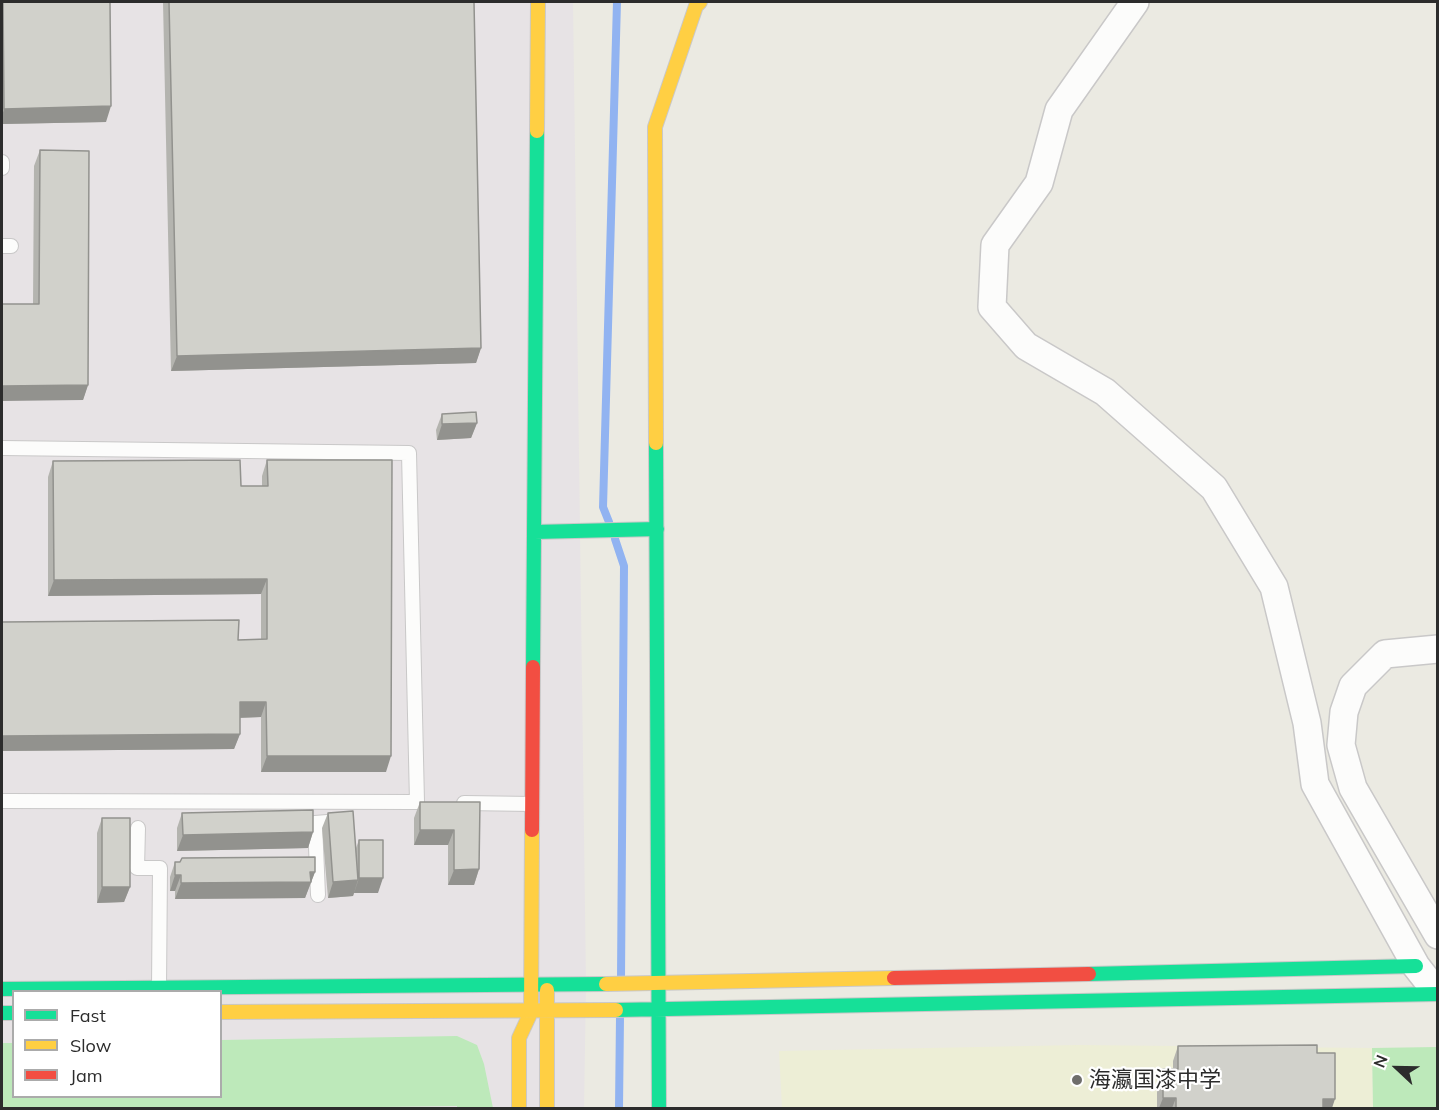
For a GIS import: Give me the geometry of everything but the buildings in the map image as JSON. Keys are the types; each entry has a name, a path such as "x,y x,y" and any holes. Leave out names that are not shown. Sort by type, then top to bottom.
{"main road":[{"path":"519,1108 519,1038 531,1012 538,2"},
{"path":"659,1108 656,127 696,6 700,2"},
{"path":"534,532 657,529"},
{"path":"2,989 530,986 547,980 586,985 659,984 1416,966"},
{"path":"547,980 547,1108"},
{"path":"222,1012 659,1010 1437,993"}],"street":[{"path":"1135,2 1059,110 1039,183 995,245 992,307 1026,346 1105,392 1214,488 1274,587 1306,723 1315,784 1416,966 1437,993"},
{"path":"1437,649 1385,654 1353,686 1344,712 1341,745 1353,788 1437,935"}],"lane":[{"path":"2,162 2,168"},
{"path":"2,448 409,453 422,803 2,801"},
{"path":"451,803 532,804"},
{"path":"318,895 310,863 315,823 340,821"},
{"path":"138,828 137,868 166,868 159,988"}],"shaded area":[{"path":"2,2 573,2 586,985 584,1108 2,1108"},
{"name":"海瀛国漆中学","path":"1078,1045 1372,1048 1373,1108 782,1108 779,1051"}],"green space":[{"path":"457,1036 477,1045 484,1064 493,1108 457,1108 457,1106 2,1108 2,1043 12,1043 12,1098 222,1098 222,1040"},
{"path":"1437,1047 1437,1108 1373,1108 1372,1048"}],"waterway":[{"path":"609,522 603,507 617,2"},
{"path":"615,539 624,566 621,978"},
{"path":"619,1108 620,1017"}],"traffic: fast":[{"path":"533,667 537,131"},
{"path":"656,443 659,1108"},
{"path":"534,532 657,529"},
{"path":"1089,974 1416,966"},
{"path":"2,989 606,984"},
{"path":"616,1010 1438,994"},
{"path":"2,1013 12,1013"}],"traffic: slow":[{"path":"537,131 538,2"},
{"path":"656,443 655,127 696,6 700,2"},
{"path":"519,1108 519,1038 531,1012 532,830"},
{"path":"606,984 894,978"},
{"path":"547,990 547,1108"},
{"path":"222,1012 616,1010"}],"traffic: jam":[{"path":"532,830 533,667"},
{"path":"894,978 1089,974"}],"place":[{"name":"海瀛国漆中学","path":"1077,1080"}]}
